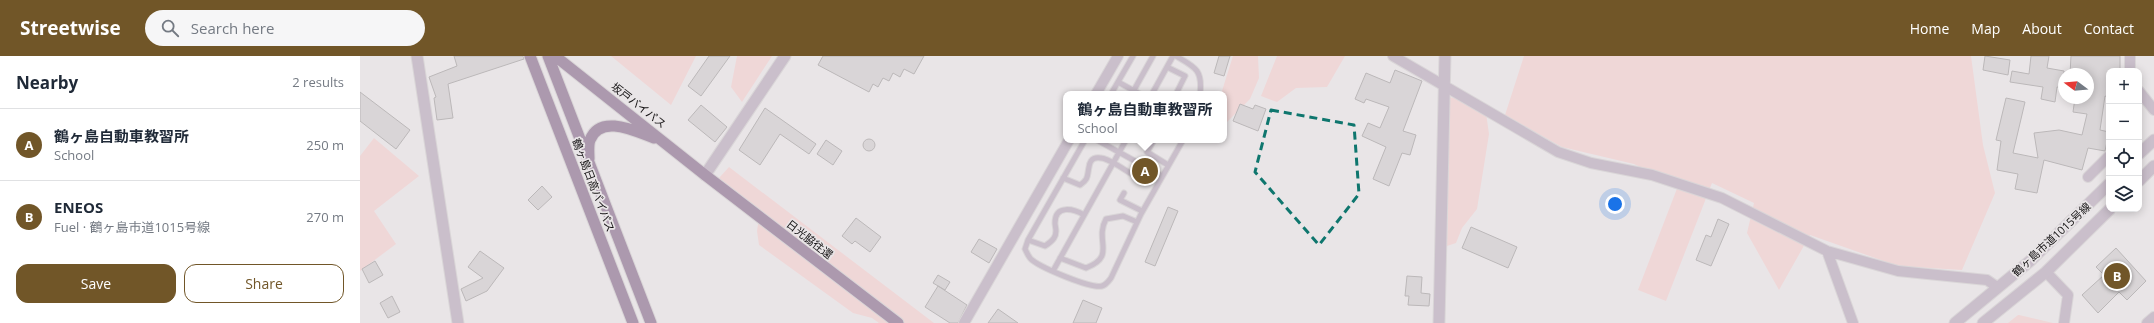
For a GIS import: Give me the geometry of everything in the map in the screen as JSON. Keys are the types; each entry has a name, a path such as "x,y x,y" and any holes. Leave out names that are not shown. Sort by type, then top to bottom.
{"highway":[{"name":"鶴ヶ島日高バイパス","path":"530,56 634,323"},
{"name":"鶴ヶ島日高バイパス","path":"548,56 651,323"},
{"name":"坂戸バイパス","path":"555,56 663,140 705,175"},
{"path":"588,163 590,140 599,129 607,126 618,126 663,140"},
{"name":"日光脇往還","path":"705,175 898,323"}],"street":[{"path":"417,56 458,323"},
{"path":"705,175 785,56"},
{"path":"1098,91 1118,56"},
{"path":"1393,56 1444,84 1558,152 1591,162 1652,175 1722,198 1827,250 1898,271 1987,280 1997,287"},
{"path":"1440,323 1445,56"},
{"path":"2130,56 2130,68"},
{"path":"2142,96 2154,110"},
{"path":"2142,151 2154,140"},
{"path":"964,323 1067,143"},
{"path":"2088,177 2106,159"},
{"path":"2142,178 2154,166"},
{"name":"鶴ヶ島市道1015号線","path":"1955,323 2030,261 2106,187"},
{"name":"鶴ヶ島市道1015号線","path":"1983,323 2046,272 2107,212"},
{"path":"1827,250 1853,323"},
{"path":"2046,272 2068,295 2064,323"},
{"path":"2147,323 2154,316"}],"lane":[{"path":"1113,91 1133,56"},
{"path":"1118,82 1134,90 1153,56"},
{"path":"1154,91 1174,56 1194,66 1201,76 1200,91"},
{"path":"1167,67 1185,76 1178,91"},
{"path":"1083,143 1028,240 1026,249 1031,259 1053,271 1089,285 1100,287 1107,284 1142,212 1181,143"},
{"path":"1102,143 1162,176"},
{"path":"1053,271 1124,143"},
{"path":"1152,143 1147,152 1168,165"},
{"path":"1063,178 1080,185 1086,182 1089,175 1089,165 1093,159 1105,158 1130,173"},
{"path":"1124,193 1120,200 1142,212"},
{"path":"1028,240 1045,246 1054,238 1057,229 1055,223 1057,217 1068,208 1084,214"},
{"path":"1060,258 1074,265 1086,268 1101,258 1104,247 1101,237 1101,227 1106,219 1123,216 1137,222"}],"highlighted area":[{"path":"1271,110 1354,125 1359,194 1319,245 1255,172"}],"shaded area":[{"path":"611,56 696,56 671,105"},
{"path":"737,56 772,56 742,102 731,87"},
{"path":"1233,56 1258,56 1259,78 1250,99 1227,122 1227,91 1222,91"},
{"path":"1277,56 1345,56 1327,87 1296,88 1277,102 1261,96"},
{"path":"1524,56 1971,56 1983,145 1995,193 1962,270 1898,266 1810,235 1779,290 1747,233 1754,203 1712,183 1666,301 1638,290 1678,186 1634,164 1562,147 1505,115"},
{"path":"1450,97 1470,103 1486,113 1489,134 1477,209 1462,228 1456,243 1447,246"},
{"path":"374,138 419,176 374,211 396,244 360,271 360,156"},
{"path":"729,167 934,323 879,323 872,318 853,313 759,245 757,231 760,211 719,178"},
{"path":"2019,315 2053,323 2008,323"}],"building":[{"path":"454,56 523,56 524,59 448,84 453,118 437,120 434,98 436,97 429,77 457,66"},
{"path":"709,56 730,56 701,96 688,86"},
{"path":"823,56 924,56 914,74 904,69 900,77 893,73 889,81 883,78 878,87 873,84 869,92 818,65"},
{"path":"1219,56 1230,56 1224,76 1214,73"},
{"path":"1985,56 2010,60 2008,75 1983,70"},
{"path":"2031,56 2049,56 2047,68 2058,70 2058,87 2055,102 2041,99 2043,87 2010,82 2012,71 2029,74"},
{"path":"2071,56 2120,56 2120,68 2106,68 2106,96 2100,130 2106,131 2105,151 2088,148 2082,170 2044,160 2037,193 2015,189 2018,174 1997,170 2001,141 1996,140 2006,98 2025,102 2013,153 2038,158 2034,133 2059,130 2082,135 2087,114 2073,112 2074,104 2094,104 2094,68 2070,68"},
{"path":"1395,70 1422,81 1403,131 1416,135 1410,155 1402,153 1389,186 1373,179 1386,147 1362,136 1368,123 1380,128 1389,107 1366,99 1364,103 1355,99 1366,73 1390,83"},
{"path":"360,92 410,130 396,149 360,121"},
{"path":"1240,104 1253,109 1255,105 1266,109 1258,131 1233,121"},
{"path":"701,105 727,127 715,142 688,120"},
{"path":"765,108 816,144 809,154 780,134 760,165 739,150"},
{"path":"869,139 873,141 875,145 873,149 869,151 865,149 863,145 865,141"},
{"path":"826,140 842,151 833,165 817,154"},
{"path":"542,186 552,197 538,210 528,200"},
{"path":"1168,207 1178,211 1155,266 1145,262"},
{"path":"856,218 881,237 870,252 855,241 852,244 842,236"},
{"path":"1718,219 1729,224 1711,266 1696,260 1706,235 1711,237"},
{"path":"1471,227 1517,247 1508,268 1462,248"},
{"path":"979,239 997,249 989,263 971,252"},
{"path":"2116,248 2146,281 2127,300 2119,292 2098,313 2082,295 2104,275 2096,267"},
{"path":"480,251 504,268 487,291 466,301 461,289 483,278 468,267"},
{"path":"375,261 383,275 369,283 362,269"},
{"path":"938,275 950,282 945,290 933,283"},
{"path":"1407,276 1422,277 1421,293 1430,294 1429,306 1408,305 1409,296 1405,296"},
{"path":"938,286 967,305 958,323 950,323 925,307"},
{"path":"392,296 400,312 388,318 380,303"},
{"path":"1083,300 1102,308 1096,323 1073,323"},
{"path":"998,309 1018,323 988,323"}],"place":[{"name":"鶴ヶ島自動車教習所","path":"1145,171"},
{"name":"ENEOS","path":"2117,276"}]}
